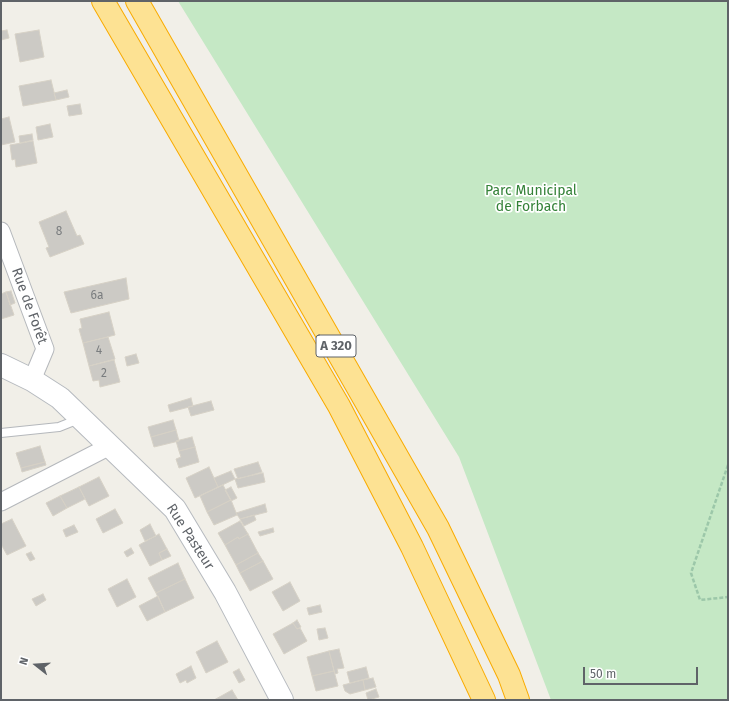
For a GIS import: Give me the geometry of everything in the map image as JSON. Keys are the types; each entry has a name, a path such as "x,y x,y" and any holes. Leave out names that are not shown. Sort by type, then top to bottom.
{"highway":[{"name":"A 320","path":"103,1 339,406 412,547 484,700"},
{"name":"A 320","path":"137,1 438,528 509,675 518,700"}],"main road":[{"name":"Rue Pasteur","path":"1,365 32,380 60,398 175,509 225,592 282,700"}],"street":[{"name":"Rue de Forêt","path":"1,231 45,349 32,380"},
{"path":"1,502 110,446"}],"lane":[{"path":"1,433 59,427 81,418"}],"path":[{"path":"728,465 691,573 700,600 728,597"}],"green space":[{"name":"Parc Municipal de Forbach","path":"178,1 728,1 728,700 551,700 459,457"}],"building":[{"path":"7,30 9,38 1,40 1,31"},
{"path":"39,30 44,57 20,62 15,34"},
{"path":"51,80 56,100 23,106 19,86"},
{"path":"67,90 69,97 56,100 54,93"},
{"path":"80,104 82,114 69,116 67,106"},
{"path":"9,117 15,142 1,145 1,119"},
{"path":"50,124 53,137 38,140 36,127"},
{"path":"32,134 33,140 20,143 19,136"},
{"path":"33,141 37,163 16,167 15,159 12,160 10,145"},
{"path":"66,211 77,236 80,235 84,244 50,257 46,248 49,247 39,222"},
{"path":"126,278 129,299 71,313 64,292"},
{"path":"11,291 15,303 10,305 6,292"},
{"path":"6,292 14,315 1,319 1,294"},
{"path":"109,312 115,335 83,343 79,329 82,328 80,319"},
{"path":"108,337 115,359 89,366 83,343"},
{"path":"136,354 139,363 127,366 125,357"},
{"path":"114,360 120,382 100,387 99,380 93,381 89,366"},
{"path":"191,398 193,406 170,412 168,405"},
{"path":"211,401 214,410 191,416 188,407"},
{"path":"173,420 176,430 151,437 148,427"},
{"path":"176,430 179,441 154,447 151,437"},
{"path":"192,437 195,447 179,451 176,441"},
{"path":"40,446 45,462 21,468 16,453"},
{"path":"195,447 199,462 179,468 176,459 181,457 179,451"},
{"path":"45,462 46,465 22,472 21,468"},
{"path":"258,462 262,472 238,479 234,469"},
{"path":"209,467 218,487 195,498 186,478"},
{"path":"231,471 235,479 218,487 214,478"},
{"path":"263,473 265,482 238,488 235,479"},
{"path":"99,477 109,496 89,506 79,487"},
{"path":"223,485 231,500 207,512 200,496"},
{"path":"79,487 85,499 67,508 60,496"},
{"path":"231,487 237,498 231,501 225,490"},
{"path":"60,496 67,508 53,516 46,503"},
{"path":"231,500 237,515 214,525 207,512"},
{"path":"265,504 267,512 240,519 236,513"},
{"path":"115,509 123,523 103,533 96,519"},
{"path":"254,515 256,520 244,526 240,519"},
{"path":"12,519 26,546 7,555 1,544 1,524"},
{"path":"240,521 248,534 239,539 238,537 225,545 218,533"},
{"path":"150,524 156,536 145,541 140,530"},
{"path":"74,525 78,532 66,537 63,530"},
{"path":"273,528 274,532 260,536 258,532"},
{"path":"159,534 167,549 159,553 162,560 150,566 139,545"},
{"path":"248,534 258,553 236,565 225,545 238,537 239,539"},
{"path":"131,548 134,553 127,557 124,552"},
{"path":"167,549 171,556 162,560 159,553"},
{"path":"31,552 35,559 30,561 26,554"},
{"path":"258,553 263,561 240,573 236,565"},
{"path":"263,561 273,579 250,591 240,573"},
{"path":"178,563 185,579 156,593 148,578"},
{"path":"127,579 136,597 117,607 108,589"},
{"path":"185,579 194,598 165,612 156,593"},
{"path":"290,582 300,601 283,611 272,592"},
{"path":"43,594 46,600 36,606 32,599"},
{"path":"158,596 165,612 147,621 139,606"},
{"path":"320,605 322,612 309,615 307,608"},
{"path":"297,620 301,627 297,629 293,623"},
{"path":"293,623 297,629 300,628 307,641 284,654 273,634"},
{"path":"325,628 328,638 319,640 317,629"},
{"path":"217,641 228,662 206,673 196,652"},
{"path":"339,649 344,668 337,669 338,673 335,674 329,651"},
{"path":"329,651 334,671 312,676 307,657"},
{"path":"191,666 196,678 187,683 186,680 180,683 176,674"},
{"path":"366,667 369,678 350,683 347,672"},
{"path":"239,669 245,680 239,683 233,672"},
{"path":"334,671 338,686 316,691 312,676"},
{"path":"373,678 376,687 365,690 363,680"},
{"path":"363,680 365,690 350,694 345,691 343,685"},
{"path":"376,689 379,697 368,700 366,693"},
{"path":"232,690 238,700 214,700"}]}
